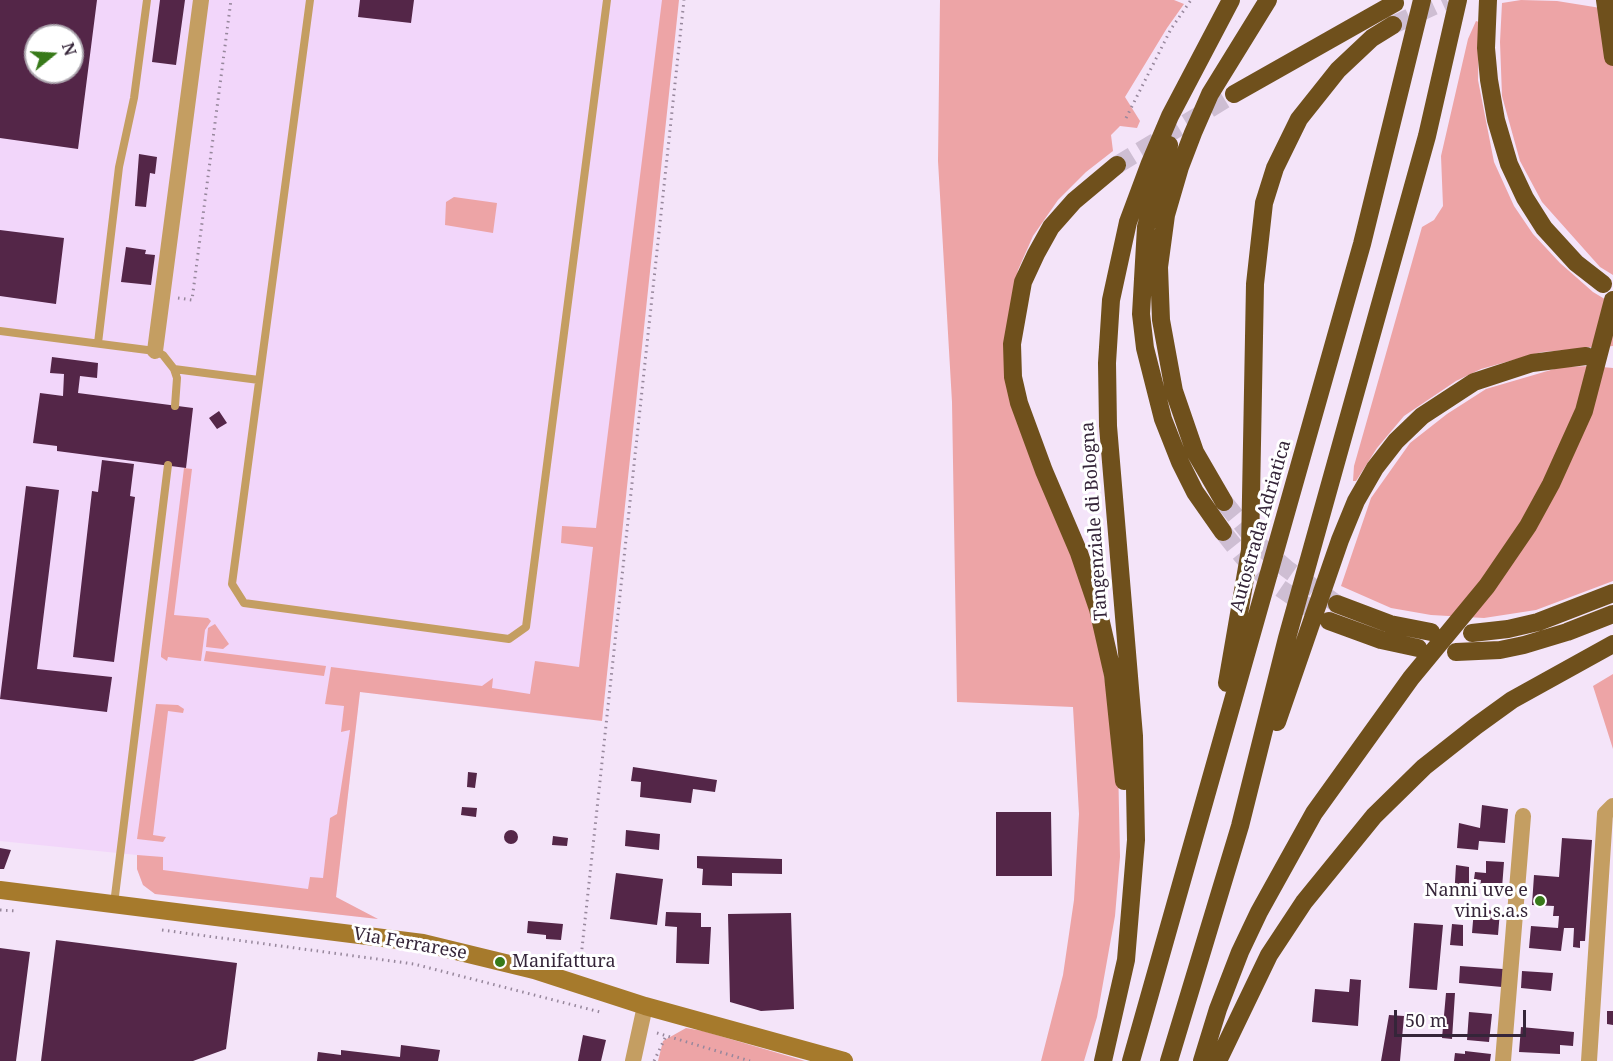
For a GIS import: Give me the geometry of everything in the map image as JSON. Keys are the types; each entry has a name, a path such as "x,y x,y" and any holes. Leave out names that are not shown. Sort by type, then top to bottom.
{"highway":[{"path":"1223,532 1195,492 1163,419 1145,348 1141,314 1146,227 1168,148 1175,113 1231,0"},
{"path":"1224,502 1195,452 1183,422 1166,359 1161,320 1159,267 1166,215 1179,167 1210,94 1268,0"},
{"name":"Autostrada Adriatica","path":"1131,1061 1362,244 1422,0"},
{"path":"1240,826 1287,638 1399,242 1458,0"},
{"path":"1605,0 1613,57"},
{"path":"1234,94 1395,3"},
{"path":"1488,7 1489,80 1496,120 1509,164 1524,198 1544,228 1576,263 1604,284"},
{"path":"1208,788 1250,550 1254,461 1255,284 1264,203 1275,168 1299,119 1320,90 1356,53 1393,25"},
{"name":"Tangenziale di Bologna","path":"1103,1061 1126,960 1136,840 1134,736 1112,492 1107,363 1111,300 1128,222 1150,163 1175,113"},
{"path":"1117,165 1074,201 1052,227 1036,254 1023,282 1012,344 1013,377 1019,403 1044,471 1068,523 1090,582 1109,652 1122,750 1130,921"},
{"path":"1202,1061 1218,1009 1240,952 1286,862 1320,804 1411,678 1472,606 1528,526 1551,484 1584,411 1613,300"},
{"path":"1169,1061 1240,826 1334,559 1356,501 1375,468 1396,441 1422,416 1474,382 1504,370 1558,358 1586,356"},
{"path":"1472,633 1509,629 1538,622 1613,593"},
{"path":"1418,648 1381,640 1333,612 1431,632"},
{"path":"1456,652 1500,650 1524,645 1567,632 1613,614"},
{"path":"1218,1061 1241,1009 1275,946 1304,902 1374,816 1424,767 1485,719 1512,700 1613,644"}],"main road":[{"name":"Via Ferrarese","path":"0,890 423,943 534,970 645,1006 844,1061"}],"street":[{"path":"155,351 201,0"},
{"path":"1589,1061 1605,814 1613,806"},
{"path":"1503,1061 1523,816"},
{"path":"633,1061 645,1006"}],"lane":[{"path":"98,343 119,166 134,98 147,0"},
{"path":"310,0 232,584 244,603 509,639 526,627 607,0"},
{"path":"0,331 155,351 163,355 174,369 177,378 175,406"},
{"path":"174,369 259,380"},
{"path":"114,904 168,465"}],"path":[{"path":"163,296 192,300 231,0"},
{"path":"571,1004 581,955 684,0"},
{"path":"1126,118 1171,29 1191,0"},
{"path":"0,910 23,911"},
{"path":"156,929 414,964 602,1012"},
{"path":"640,1027 750,1061"},
{"path":"654,1061 666,1036"}],"shaded area":[{"path":"0,0 678,0 588,720 360,692 336,897 378,919 155,894 143,885 137,869 137,855 0,841"},
{"path":"662,0 679,0 602,721 360,692 336,897 378,919 155,894 143,885 137,869 137,855 163,857 163,870 308,889 310,877 323,878 330,818 337,814 350,730 341,732 344,706 325,704 331,667 482,686 493,678 492,688 530,694 535,661 579,667 593,547 561,543 562,526 596,528"},
{"path":"940,0 1174,0 1184,4 1125,97 1140,121 1137,128 1120,126 1111,135 1113,151 1086,172 1058,200 1033,236 1018,270 1006,343 1095,620 1118,762 1120,857 1115,916 1097,1017 1084,1061 1041,1061 1063,975 1074,900 1079,814 1073,707 957,702 952,402 938,161"},
{"path":"1521,0 1557,1 1613,10 1613,275 1600,267 1542,202 1520,161 1502,96 1500,42 1502,3"},
{"path":"1476,21 1479,22 1478,80 1494,162 1514,206 1533,234 1560,263 1593,292 1613,304 1613,346 1542,352 1481,369 1456,381 1404,416 1377,448 1356,481 1353,481 1354,466 1422,227 1434,220 1443,206 1441,156 1468,39"},
{"path":"454,197 497,203 493,233 445,225 446,202"},
{"path":"1561,367 1613,368 1613,581 1536,610 1484,618 1431,615 1391,608 1341,586 1371,498 1410,443 1447,414 1486,389"},
{"path":"184,468 192,469 174,615 208,618 211,621 205,630 201,661 168,657 167,661 161,657 161,654"},
{"path":"215,624 229,644 223,649 206,647 208,628"},
{"path":"206,651 326,666 324,676 204,661"},
{"path":"1613,674 1613,749 1593,686"},
{"path":"156,704 178,705 184,709 183,713 168,711 153,835 166,837 163,842 137,839"},
{"path":"686,1028 805,1061 658,1061 663,1041"}],"building":[{"path":"0,0 97,0 78,149 0,138"},
{"path":"160,0 185,0 176,65 152,62"},
{"path":"360,0 414,0 411,23 358,17"},
{"path":"139,154 157,157 155,174 150,173 146,207 135,206"},
{"path":"0,230 64,238 56,304 0,296"},
{"path":"126,247 146,250 145,254 155,255 151,285 121,282"},
{"path":"52,357 98,363 97,378 80,376 78,393 193,408 186,468 57,451 57,446 33,443 40,393 63,396 64,374 50,373"},
{"path":"219,411 227,423 217,429 209,418"},
{"path":"102,460 134,464 130,496 135,497 114,662 73,657 92,491 98,492"},
{"path":"26,486 59,490 37,669 112,677 107,712 0,699"},
{"path":"633,767 717,780 715,792 693,789 691,803 640,797 641,782 631,781"},
{"path":"468,772 477,773 475,788 467,787"},
{"path":"1482,805 1508,809 1505,843 1479,841 1478,850 1457,848 1459,823 1480,828"},
{"path":"462,807 477,808 476,817 461,815"},
{"path":"996,812 1051,812 1052,876 996,876"},
{"path":"511,830 516,832 518,837 516,842 511,844 506,842 504,837 506,832"},
{"path":"626,830 660,834 659,850 625,846"},
{"path":"553,836 568,838 567,846 552,845"},
{"path":"1562,838 1592,840 1585,941 1580,941 1580,948 1573,947 1574,928 1564,928 1561,951 1529,948 1531,926 1558,928 1559,916 1553,916 1554,906 1532,905 1534,875 1559,877"},
{"path":"0,848 11,850 4,869 0,869"},
{"path":"697,856 782,859 782,874 732,873 732,886 702,885 703,869 697,868"},
{"path":"1486,861 1504,862 1502,888 1480,887 1481,880 1474,879 1475,872 1486,873"},
{"path":"1456,865 1469,867 1469,898 1454,898"},
{"path":"616,873 663,879 657,925 610,919"},
{"path":"1474,909 1500,911 1498,935 1472,933"},
{"path":"666,912 701,913 701,927 711,927 709,964 676,963 677,927 665,926"},
{"path":"791,913 794,1009 761,1011 730,1002 728,914"},
{"path":"528,921 563,924 561,940 546,939 546,935 527,933"},
{"path":"1414,923 1443,925 1437,990 1409,988"},
{"path":"1452,924 1463,925 1463,946 1450,945"},
{"path":"56,940 237,963 226,1049 193,1061 41,1061"},
{"path":"0,948 30,952 16,1061 0,1061"},
{"path":"1460,966 1503,969 1502,987 1459,983"},
{"path":"1522,971 1553,973 1551,991 1521,988"},
{"path":"1350,979 1361,980 1358,1026 1312,1022 1315,989 1349,992"},
{"path":"1446,993 1455,993 1452,1039 1442,1038"},
{"path":"1607,1011 1613,1011 1613,1025 1607,1024"},
{"path":"1469,1012 1492,1014 1489,1042 1467,1040"},
{"path":"1389,1015 1404,1016 1400,1061 1381,1061"},
{"path":"1521,1027 1574,1032 1573,1046 1560,1045 1560,1054 1519,1052"},
{"path":"583,1035 606,1040 601,1061 578,1061"},
{"path":"401,1045 440,1050 438,1061 317,1061 318,1052 341,1055 341,1050 400,1057"},
{"path":"1465,1051 1491,1054 1490,1061 1454,1061 1455,1053 1465,1054"}],"tunnel":[{"path":"1393,25 1447,0"},
{"path":"1117,165 1234,94"},
{"path":"1586,356 1613,356"},
{"path":"1224,502 1258,544 1287,569 1337,604"},
{"path":"1223,532 1243,557 1271,582 1329,621"}],"place":[{"name":"Nanni uve e vini s.a.s","path":"1540,901"},
{"name":"Manifattura","path":"500,962"}]}
